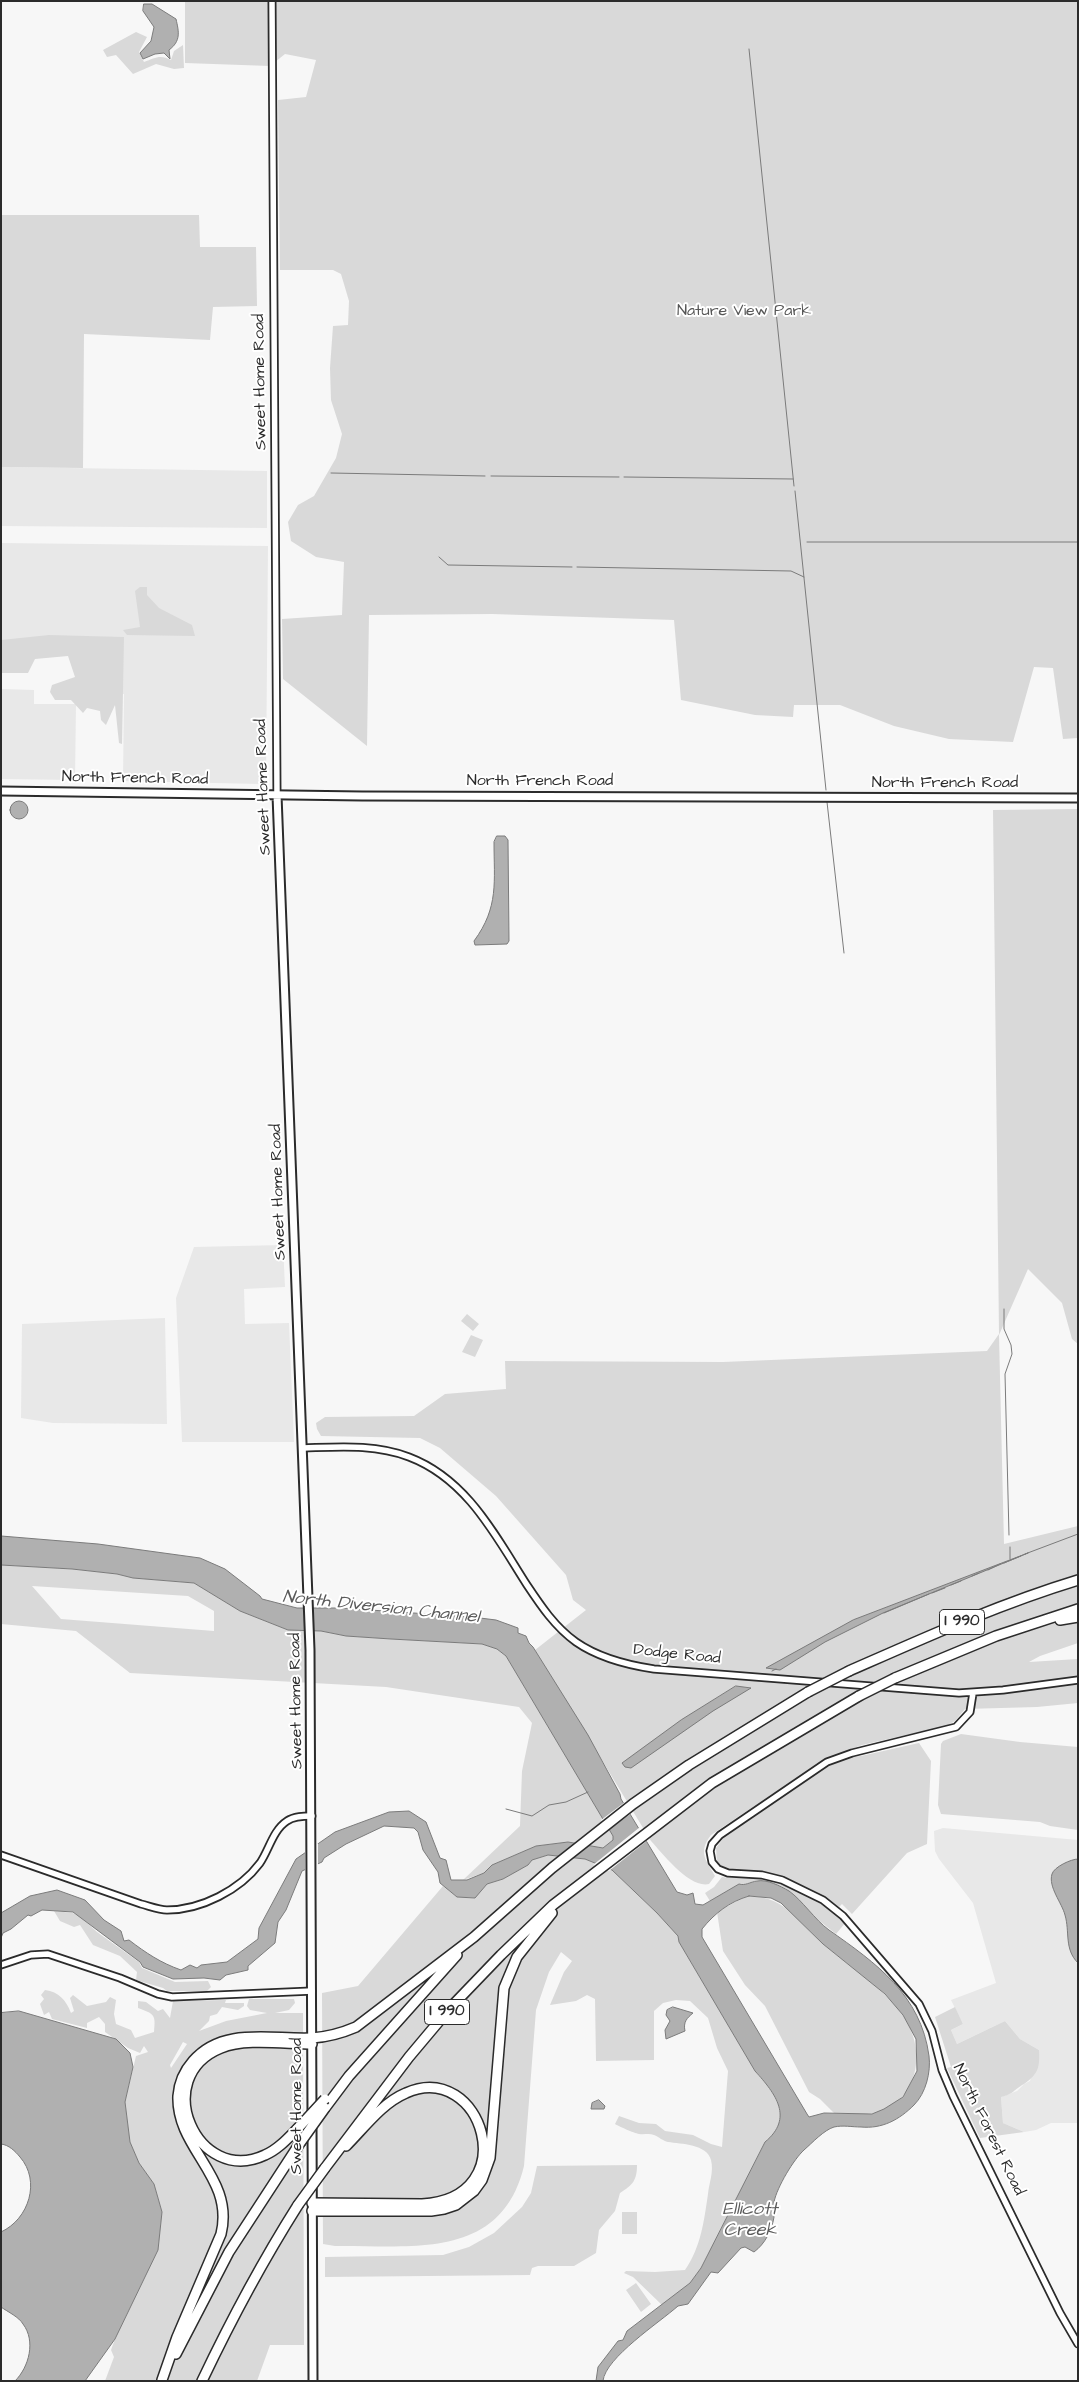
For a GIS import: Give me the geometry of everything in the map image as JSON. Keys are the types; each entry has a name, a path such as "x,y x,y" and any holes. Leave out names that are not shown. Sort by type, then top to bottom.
{"highway":[{"name":"I 990","path":"162,2380 229,2252 325,2103 474,1937 538,1880 642,1798 689,1766 808,1692 849,1671 965,1620 1078,1578"},
{"name":"I 990","path":"202,2381 236,2310 266,2255 298,2205 325,2168 409,2057 451,2007 553,1905 712,1782 859,1696 895,1678 996,1636 1078,1609"},
{"path":"1037,1623 1078,1617"},
{"path":"312,2207 431,2211 456,2205 474,2191 482,2180 490,2158 502,2005 509,1972 517,1957 571,1892"},
{"path":"325,2103 277,2148 264,2156 248,2160 222,2156 201,2142 193,2131 185,2111 186,2092 190,2078 197,2066 208,2055 221,2048 236,2044 312,2041 343,2032 370,2018 474,1937"},
{"path":"162,2380 177,2337 218,2243 224,2218 221,2193 188,2136 179,2112 179,2091 184,2076 191,2063 202,2051 221,2041 241,2038 312,2041"},
{"path":"312,2207 422,2204 448,2199 467,2188 480,2168 483,2156 482,2132 474,2113 458,2098 441,2090 417,2089 389,2103 325,2168"}],"main road":[{"name":"North French Road","path":"1,791 277,795 1078,798"},
{"name":"Sweet Home Road","path":"277,795 304,1448 310,1650 313,2381"}],"street":[{"name":"Sweet Home Road","path":"272,1 277,795"},
{"name":"Dodge Road","path":"304,1448 360,1447 389,1451 422,1462 441,1474 458,1487 475,1506 554,1622 577,1642 615,1661 659,1669 973,1693 1078,1680"},
{"name":"North Forest Road","path":"973,1693 968,1714 956,1727 852,1753 827,1762 720,1835 712,1844 710,1856 714,1865 725,1872 777,1878 828,1904 844,1916 912,1994 932,2031 942,2070 953,2096 1060,2313 1078,2344"},
{"path":"1,1855 141,1904 165,1910 180,1909 213,1899 231,1889 250,1875 261,1862 283,1824 296,1817 312,1816"},
{"path":"1,1965 21,1957 48,1954 120,1978 166,1997 312,1991"}],"shaded area":[{"path":"1,467 267,471 267,528 1,526"},
{"path":"1,543 268,546 266,779 260,784 123,781 124,694 79,693 79,641 1,640"},
{"path":"1,689 34,690 34,704 76,704 75,780 1,779"},
{"path":"283,1245 285,1287 244,1289 245,1324 289,1323 294,1442 182,1442 176,1298 194,1247"},
{"path":"165,1318 167,1424 53,1423 21,1418 22,1324"},
{"path":"943,1828 1078,1840 1078,2123 1051,2123 1036,2130 1024,2132 1003,2123 1001,2097 1017,2091 1030,2081 1039,2050 1020,2039 1005,2021 957,2044 951,2030 963,2024 951,2000 996,1983 973,1903 935,1851 934,1831"}],"green space":[{"name":"Nature View Park","path":"185,1 1078,1 1078,738 1063,739 1053,668 1034,667 1013,742 949,739 894,726 840,705 794,705 793,717 755,715 681,700 674,620 492,614 369,615 367,746 283,679 282,619 342,615 344,562 316,557 291,541 288,522 298,505 314,496 336,458 342,434 331,400 330,368 333,326 348,325 349,301 341,274 333,270 280,270 278,100 306,97 316,60 285,54 270,66 185,63"},
{"path":"136,32 147,37 139,52 144,62 161,57 171,60 174,51 183,45 184,68 174,69 156,64 133,74 116,55 107,57 103,50"},
{"path":"1,215 199,215 200,247 256,247 257,306 213,307 210,340 84,334 83,468 1,467"},
{"path":"140,587 147,587 147,595 159,608 192,625 195,636 127,635 123,630 140,627 135,591"},
{"path":"49,635 124,637 122,744 119,743 115,705 106,725 101,720 100,711 87,708 83,713 71,700 55,700 50,692 52,685 75,677 68,656 35,659 28,673 1,673 1,640"},
{"path":"1078,809 1078,1344 1072,1339 1062,1303 1028,1269 999,1335 1004,1544 1078,1526 1078,1643 1040,1656 1029,1662 1078,1659 1078,1703 1037,1707 965,1709 955,1721 946,1726 862,1745 825,1759 711,1835 704,1852 715,1876 709,1884 693,1881 677,1869 651,1841 535,1650 586,1610 573,1600 566,1575 496,1496 440,1448 420,1438 321,1436 316,1423 325,1417 414,1416 445,1394 506,1389 505,1361 723,1362 987,1351 999,1334 993,810"},
{"path":"467,1314 479,1324 473,1331 461,1321"},
{"path":"471,1335 483,1340 475,1357 462,1352"},
{"path":"1,1565 72,1569 117,1574 133,1578 194,1583 240,1611 288,1630 321,1631 346,1636 482,1644 497,1649 506,1656 613,1836 613,1841 603,1848 568,1842 536,1846 492,1865 484,1873 463,1880 520,1826 522,1771 532,1723 519,1707 386,1687 130,1673 76,1631 1,1624","holes":["32,1586 188,1596 214,1611 214,1631 61,1619"]},
{"path":"961,1734 1078,1747 1078,1830 1050,1826 1040,1822 941,1814 938,1805 941,1744 943,1741"},
{"path":"919,1743 931,1761 927,1844 907,1853 852,1914 842,1904 839,1907 816,1892 790,1880 766,1874 736,1871 717,1862 716,1848 725,1836 810,1776 846,1759"},
{"path":"548,1855 585,1859 612,1870 657,1913 678,1936 679,1942 755,2071 770,2088 779,2106 779,2124 774,2133 765,2142 701,2268 690,2283 662,2305 633,2277 624,2273 626,2271 685,2270 695,2252 701,2234 712,2173 711,2160 709,2155 699,2148 666,2141 652,2134 637,2133 615,2124 619,2116 639,2123 656,2124 665,2131 693,2135 722,2147 728,2071 717,2048 708,2018 690,2001 676,2000 663,2003 654,2011 654,2060 596,2061 595,1999 587,1995 576,2001 550,2005 564,1972 572,1961 561,1952 549,1972 536,2010 524,2166 512,2197 495,2218 474,2233 449,2241 422,2245 393,2246 335,2246 323,2244 322,1993 358,1986 443,1886 457,1897 474,1898 487,1884 503,1879 528,1865 532,1860"},
{"path":"722,1877 760,1878 784,1883 806,1893 846,1922 836,1934 808,1912 790,1892 758,1880 742,1885 739,1884 710,1901 705,1893 714,1887"},
{"path":"749,1896 762,1897 783,1906 826,1946 885,1995 902,2014 910,2027 914,2041 915,2070 911,2083 904,2095 893,2105 879,2112 868,2114 834,2113 820,2099 809,2092 765,2006 745,1985 723,1951 717,1912"},
{"path":"54,1911 73,1913 81,1917 97,1932 139,1962 142,1968 175,1982 208,1981 211,1987 207,1991 167,1991 136,1980 137,1972 120,1956 93,1945 80,1925 74,1927 60,1921"},
{"path":"45,1990 58,1995 67,2004 71,2013 74,2011 70,1998 73,1995 87,2006 106,2002 110,1997 116,2000 114,2014 116,2024 131,2030 135,2038 154,2032 155,2026 151,2013 138,2008 138,2001 146,2002 158,2011 163,2009 170,2018 173,2001 226,2000 225,2003 244,2003 244,2006 238,2010 222,2007 217,2014 210,2016 209,2021 199,2031 226,2021 267,2013 250,2010 247,2006 249,1999 294,1999 295,2003 289,2010 275,2013 303,2013 304,2345 270,2345 257,2381 105,2381 114,2357 111,2350 115,2339 158,2249 162,2212 154,2184 139,2163 130,2142 125,2102 136,2056 148,2052 144,2046 140,2053 128,2048 105,2032 105,2024 99,2017 87,2023 87,2028 52,2019 49,2012 44,2015 40,2004 44,1999 41,1995","holes":["183,2042 187,2044 171,2068 170,2065"]},
{"path":"955,2007 963,2024 951,2030 957,2044 1005,2021 1020,2039 1039,2050 1039,2062 1035,2074 1011,2093 1001,2097 1003,2123 1024,2132 980,2138 947,2068 951,2067 935,2017"},
{"path":"637,2165 633,2182 620,2193 615,2211 599,2230 596,2253 574,2266 538,2266 532,2268 530,2275 325,2277 325,2257 443,2255 469,2247 494,2233 522,2207 531,2193 537,2166"},
{"path":"622,2212 637,2212 637,2234 622,2234"},
{"path":"636,2283 651,2304 641,2312 626,2290"}],"water":[{"path":"144,4 152,4 176,19 178,36 176,43 169,50 170,59 164,53 155,54 143,59 140,53 151,41 154,27 143,11"},
{"path":"19,801 25,804 28,810 25,816 19,819 13,816 10,810 13,804"},
{"path":"497,836 505,836 508,840 509,941 507,944 475,945 474,941 488,917 491,905 494,882 494,842"},
{"name":"Ellicott Creek","path":"1,1536 98,1544 200,1558 225,1569 262,1599 297,1608 341,1608 472,1617 496,1620 518,1628 518,1633 526,1636 588,1735 621,1799 677,1892 687,1895 693,1893 695,1904 703,1905 739,1884 761,1881 778,1885 794,1895 824,1926 863,1955 894,1982 917,2015 924,2034 929,2056 929,2069 922,2095 908,2110 896,2119 883,2125 876,2127 834,2127 818,2137 800,2154 782,2181 774,2202 772,2227 761,2245 754,2252 745,2247 741,2248 718,2273 711,2272 688,2304 678,2306 634,2341 613,2362 606,2372 603,2381 596,2381 598,2367 618,2341 623,2340 627,2331 690,2283 701,2268 765,2142 774,2133 779,2124 780,2115 775,2097 755,2071 679,1942 678,1936 612,1870 585,1859 548,1855 532,1860 528,1865 503,1879 487,1884 475,1898 457,1897 440,1883 438,1872 423,1850 418,1832 414,1828 384,1826 346,1844 324,1858 322,1862 302,1871 286,1910 278,1922 275,1943 248,1966 248,1970 226,1975 220,1980 204,1978 173,1979 143,1967 140,1962 73,1912 42,1910 31,1916 28,1915 3,1933 1,1938 1,1913 30,1896 57,1890 85,1900 104,1920 121,1931 124,1941 129,1940 154,1957 181,1970 190,1965 197,1968 201,1965 227,1962 258,1939 259,1928 296,1859 335,1832 389,1812 409,1811 426,1822 440,1858 446,1860 451,1880 467,1880 484,1873 492,1865 536,1846 568,1842 603,1848 613,1840 613,1836 506,1656 497,1649 482,1644 346,1636 321,1631 288,1630 240,1611 194,1583 133,1578 117,1574 72,1569 1,1565","holes":["749,1896 771,1898 781,1903 823,1944 885,1994 903,2015 916,2039 917,2071 903,2097 884,2109 872,2114 824,2113 809,2117 702,1937 702,1929 717,1913 729,1905"]},
{"path":"1028,1553 883,1613 825,1642 780,1670 766,1668 853,1620"},
{"path":"736,1686 751,1688 713,1711 631,1768 625,1767 622,1763 681,1720"},
{"path":"1078,1859 1078,1963 1069,1946 1065,1915 1051,1879 1053,1871 1059,1866"},
{"path":"673,2007 693,2013 686,2020 685,2031 666,2039 665,2030 670,2021 666,2015 667,2010"},
{"path":"19,2011 116,2039 130,2053 133,2067 125,2102 130,2142 139,2163 154,2184 162,2212 158,2250 115,2339 85,2381 15,2381 24,2369 27,2361 30,2346 29,2338 21,2321 1,2307 1,2232 19,2218 29,2199 31,2188 30,2177 20,2157 9,2147 1,2144 1,2013"},
{"path":"599,2100 605,2106 604,2109 591,2109 592,2103"}],"pier":[{"path":"625,1802 632,1813 607,1831 601,1820"},
{"path":"640,1827 648,1840 609,1871 593,1865"},
{"path":"318,1843 318,1866 305,1872 305,1850"}],"waterway":[{"path":"749,49 794,486"},
{"path":"331,473 485,476"},
{"path":"491,476 619,477"},
{"path":"624,477 793,479"},
{"path":"795,491 826,790"},
{"path":"807,542 1078,542"},
{"path":"439,557 448,565 572,567"},
{"path":"577,567 791,571 804,577"},
{"path":"827,802 844,953"},
{"path":"1004,1309 1004,1329 1011,1345 1012,1354 1005,1374 1009,1535"},
{"path":"1025,1554 1078,1534"},
{"path":"1010,1547 1010,1559"},
{"path":"1004,1563 1021,1556"},
{"path":"988,1570 1000,1564"},
{"path":"972,1576 979,1573"},
{"path":"951,1585 961,1581"},
{"path":"932,1593 945,1588"},
{"path":"884,1613 929,1594"},
{"path":"772,1671 776,1669"},
{"path":"506,1809 532,1816 549,1805 566,1802 588,1792"}],"water label":[{"name":"North Diversion Channel","path":"381,1608"}]}
